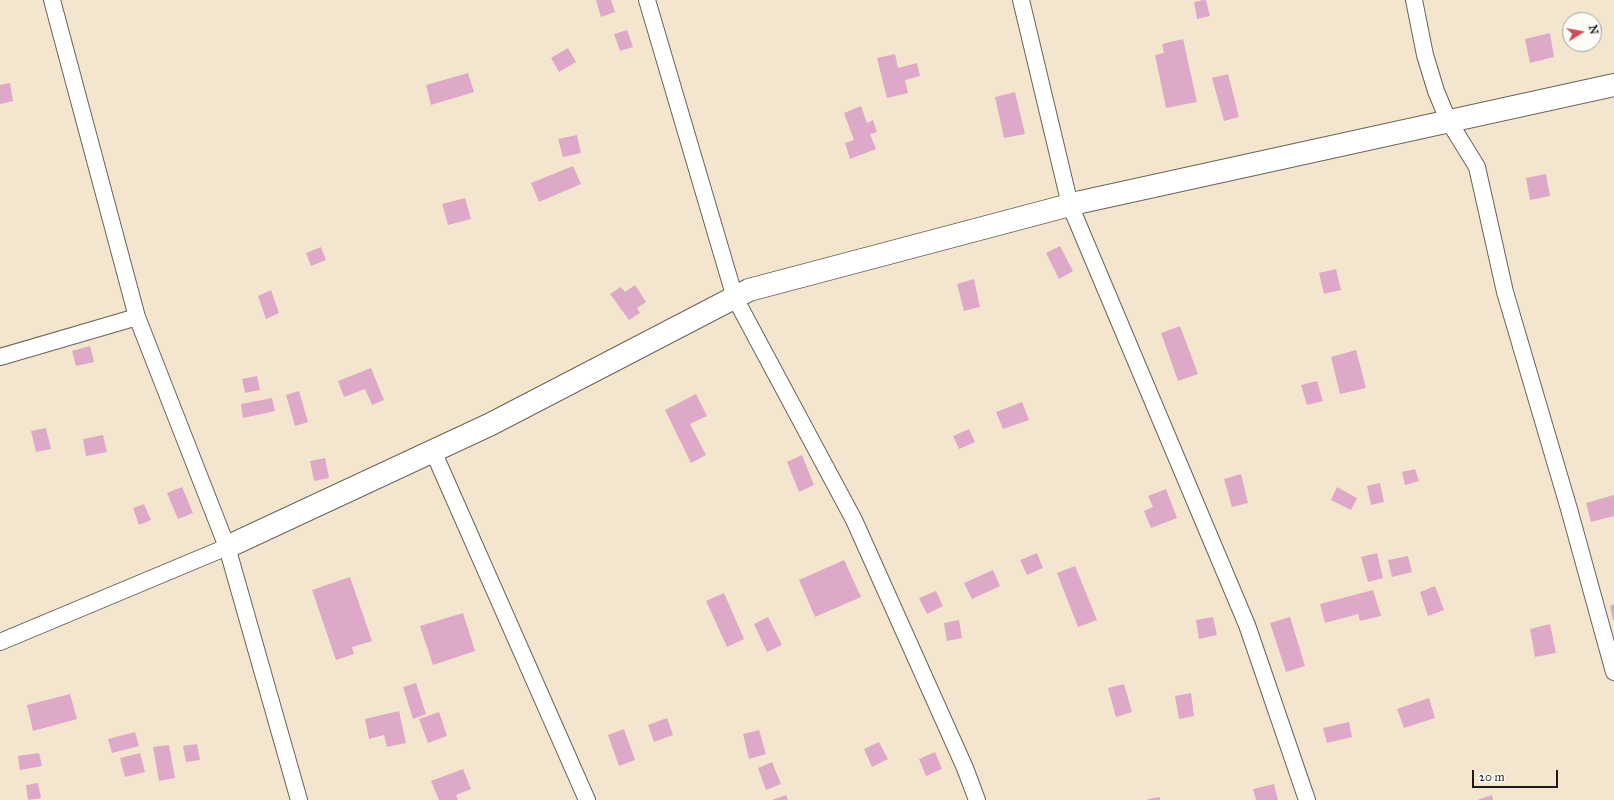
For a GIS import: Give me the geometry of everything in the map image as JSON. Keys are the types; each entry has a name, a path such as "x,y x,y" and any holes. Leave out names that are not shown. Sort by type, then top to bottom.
{"street":[{"path":"227,547 491,424 749,290 1070,205 1448,120 1614,85"}],"lane":[{"path":"52,0 137,317 227,547 299,800"},
{"path":"647,0 735,298 854,520 965,768 977,800"},
{"path":"1021,0 1070,205 1247,625 1307,800"},
{"path":"1414,0 1425,55 1436,91 1448,120 1477,167 1505,292 1576,532 1614,672"},
{"path":"0,357 137,317"},
{"path":"434,451 587,800"},
{"path":"0,642 227,547"}],"building":[{"path":"596,0 611,0 615,12 601,17"},
{"path":"1206,0 1210,16 1197,19 1194,2"},
{"path":"627,30 633,47 620,51 614,34"},
{"path":"1550,33 1554,57 1530,63 1525,39"},
{"path":"1183,39 1197,102 1166,108 1155,55 1164,53 1162,44"},
{"path":"568,48 576,62 559,72 551,58"},
{"path":"895,54 898,68 917,63 920,76 905,80 908,93 887,98 877,58"},
{"path":"468,73 474,92 431,105 426,85"},
{"path":"1228,74 1239,117 1224,121 1212,78"},
{"path":"10,83 13,101 0,104 0,85"},
{"path":"1015,92 1025,134 1004,138 995,97"},
{"path":"861,106 867,123 873,120 877,132 870,134 876,149 850,159 845,143 854,140 844,113"},
{"path":"577,135 581,153 563,157 558,139"},
{"path":"573,166 581,184 539,202 531,183"},
{"path":"1546,174 1550,196 1530,200 1526,178"},
{"path":"465,198 471,219 448,225 442,204"},
{"path":"1060,246 1073,271 1059,279 1046,253"},
{"path":"321,247 326,260 311,266 306,253"},
{"path":"1336,269 1341,290 1324,294 1319,273"},
{"path":"974,279 980,307 964,311 957,284"},
{"path":"635,285 646,302 637,308 640,313 629,320 610,294 621,287 625,292"},
{"path":"271,290 279,313 266,319 258,296"},
{"path":"1180,326 1198,374 1178,381 1161,333"},
{"path":"90,346 94,362 76,366 72,351"},
{"path":"1356,350 1366,388 1340,394 1331,357"},
{"path":"371,368 384,400 372,405 365,389 344,397 338,381"},
{"path":"257,376 260,390 245,393 242,379"},
{"path":"1317,381 1323,401 1307,405 1301,385"},
{"path":"299,391 308,422 295,426 286,395"},
{"path":"696,394 707,416 690,424 706,455 691,463 665,410"},
{"path":"272,398 275,411 243,418 241,404"},
{"path":"1022,402 1029,420 1003,429 996,412"},
{"path":"46,428 51,449 36,452 31,431"},
{"path":"969,429 975,442 959,449 953,436"},
{"path":"103,435 107,452 86,456 83,439"},
{"path":"802,455 814,485 799,492 787,462"},
{"path":"325,458 329,478 314,481 310,461"},
{"path":"1415,469 1419,481 1405,485 1402,472"},
{"path":"1241,474 1248,503 1232,507 1224,479"},
{"path":"1380,483 1384,502 1371,505 1367,486"},
{"path":"182,487 193,513 178,519 167,493"},
{"path":"1337,487 1357,498 1351,510 1331,500"},
{"path":"1166,489 1177,518 1151,528 1144,511 1153,507 1148,496"},
{"path":"1614,495 1614,516 1591,522 1586,503"},
{"path":"144,504 151,520 139,525 133,508"},
{"path":"1037,553 1043,568 1027,575 1020,560"},
{"path":"1377,553 1383,578 1368,582 1361,557"},
{"path":"1408,556 1412,572 1392,577 1388,560"},
{"path":"844,560 861,597 815,617 799,580"},
{"path":"1075,566 1097,620 1078,627 1057,573"},
{"path":"993,570 1000,586 972,599 964,583"},
{"path":"350,577 372,641 352,647 354,654 336,660 312,590"},
{"path":"1435,586 1444,610 1428,616 1420,592"},
{"path":"1373,590 1381,616 1360,621 1358,614 1325,623 1320,604"},
{"path":"936,591 943,606 927,614 919,598"},
{"path":"724,593 744,639 727,647 706,601"},
{"path":"1614,604 1614,620 1613,620 1610,606"},
{"path":"463,613 475,651 433,665 420,626"},
{"path":"768,617 782,645 767,652 754,624"},
{"path":"1213,617 1217,635 1199,639 1196,620"},
{"path":"1290,617 1305,666 1286,672 1270,623"},
{"path":"959,620 962,638 947,641 944,623"},
{"path":"1550,624 1556,653 1535,657 1530,629"},
{"path":"416,683 426,714 413,719 403,687"},
{"path":"1124,684 1132,712 1116,717 1108,688"},
{"path":"1191,693 1194,716 1179,719 1175,696"},
{"path":"70,694 77,719 33,731 27,705"},
{"path":"1429,698 1435,718 1404,728 1397,709"},
{"path":"399,711 406,743 387,747 384,735 369,739 365,719"},
{"path":"439,712 447,736 428,743 419,719"},
{"path":"667,718 673,735 654,742 648,725"},
{"path":"1349,722 1352,737 1327,743 1323,728"},
{"path":"624,729 635,760 619,766 608,735"},
{"path":"759,730 766,754 749,759 743,734"},
{"path":"135,732 139,746 112,753 108,739"},
{"path":"879,742 888,759 872,767 864,749"},
{"path":"197,744 200,760 186,762 183,746"},
{"path":"169,745 175,778 159,781 153,747"},
{"path":"935,752 942,769 926,776 919,759"},
{"path":"39,753 42,766 20,770 18,756"},
{"path":"140,753 145,772 125,777 120,758"},
{"path":"772,762 781,784 766,790 758,768"},
{"path":"463,769 471,789 456,795 458,800 439,800 431,781"},
{"path":"38,783 41,798 28,800 26,785"},
{"path":"1274,784 1278,800 1256,800 1253,789"},
{"path":"786,795 788,800 772,800"},
{"path":"1492,795 1493,800 1477,800"},
{"path":"1160,797 1160,800 1148,800 1148,799"}]}
